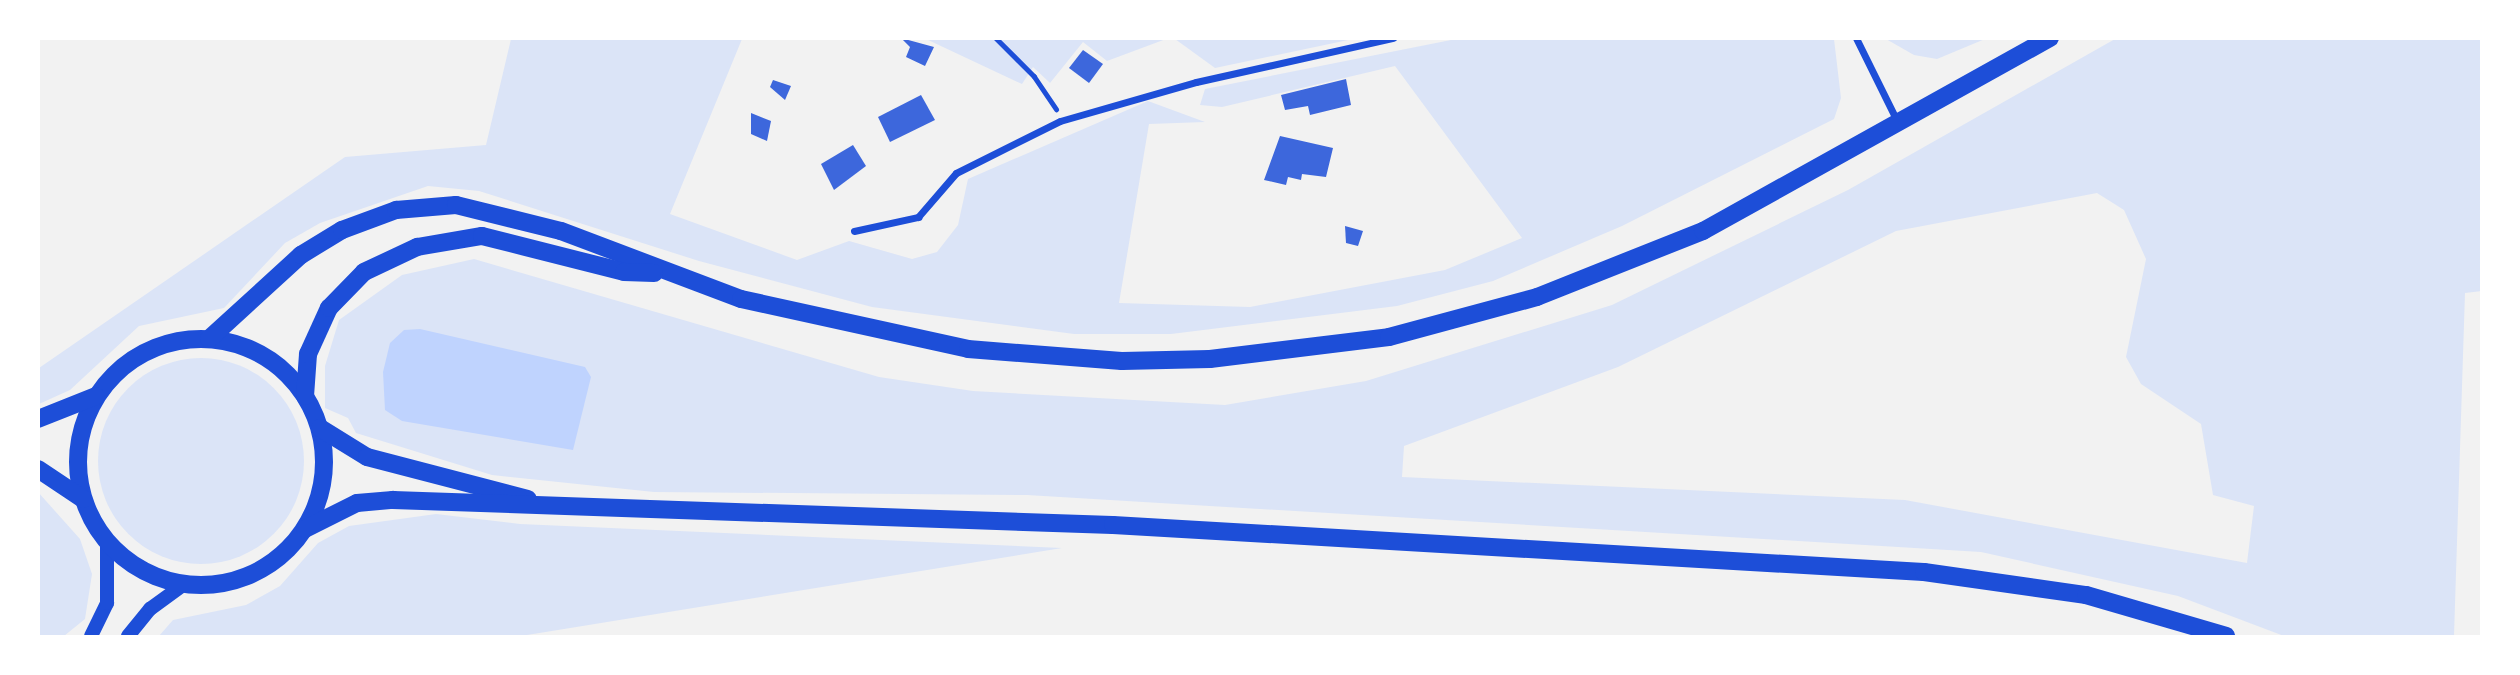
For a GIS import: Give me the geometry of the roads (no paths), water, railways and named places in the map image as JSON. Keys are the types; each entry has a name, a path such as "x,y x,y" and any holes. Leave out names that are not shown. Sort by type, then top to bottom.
{"main road":[{"path":"209,339 301,255 342,230 406,209 456,205 506,213 661,273 824,321 968,349 1122,361 1299,351 1463,320 1594,277 1758,205 1900,127 2050,38"},
{"path":"305,396 308,354 328,308 364,272 417,247 482,236 624,272 661,273"},
{"path":"38,419 96,397 133,359 157,346 209,339 257,352 305,396 320,428 323,480 305,529 278,559 243,579 183,585 134,566 107,543 83,499 79,446 96,397"},
{"path":"320,428 367,457 555,504"},
{"path":"38,469 83,499"},
{"path":"305,529 374,500 1114,524 1882,568 2087,595 2226,636"},
{"path":"91,636 107,603 107,543"},
{"path":"128,636 150,609 183,585"}],"street":[{"path":"854,231 918,217 956,173 1060,121 1196,82 1392,38"},
{"path":"1856,38 1900,127"}],"water":[{"path":"420,329 585,367 591,377 573,450 402,421 385,410 383,372 390,343 404,330"}]}
